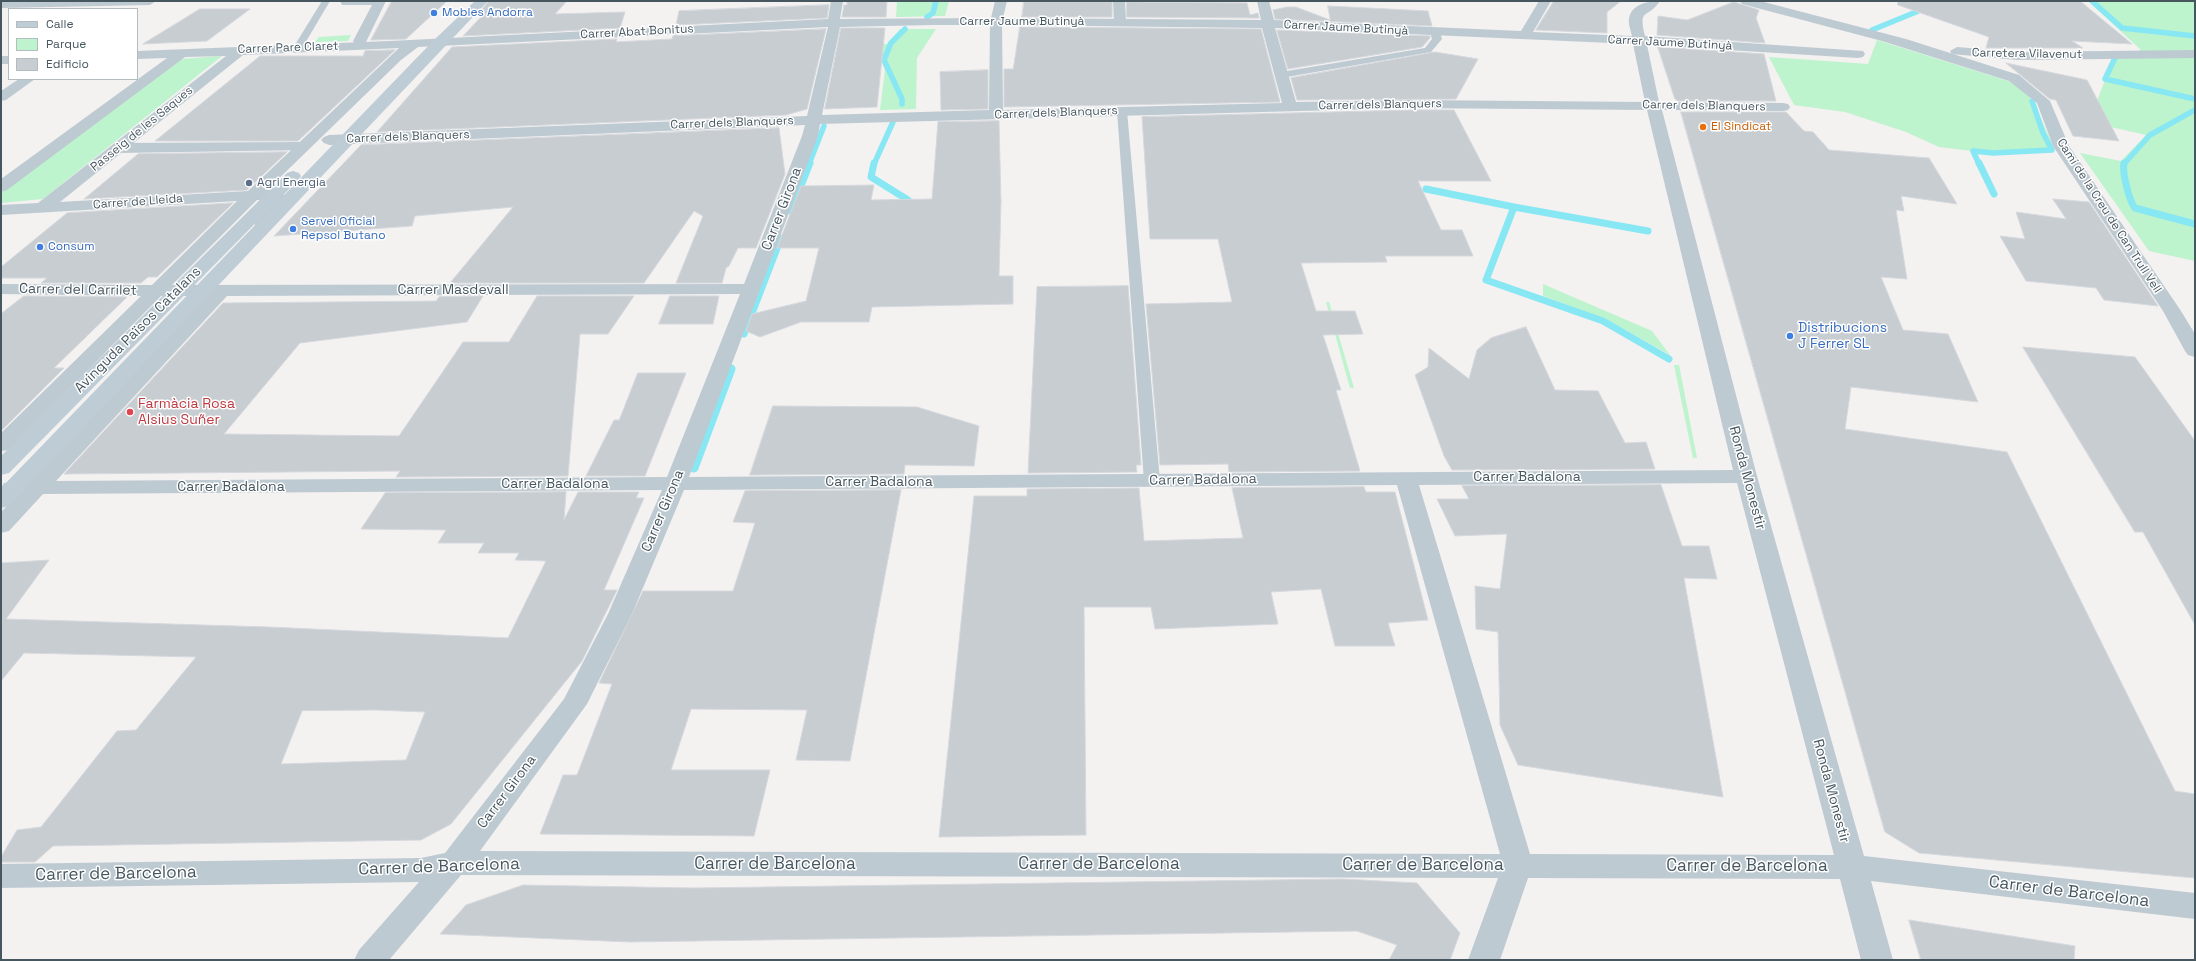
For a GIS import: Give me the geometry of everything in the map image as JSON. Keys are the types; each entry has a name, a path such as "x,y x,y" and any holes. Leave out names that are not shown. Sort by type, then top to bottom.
{"main road":[{"name":"Avinguda Països Catalans","path":"1,468 275,194 380,106 440,42 482,1"},
{"name":"Avinguda Països Catalans","path":"7,494 213,291 338,140 417,48 440,42"}],"street":[{"path":"1,4 151,1"},
{"path":"138,9 151,1"},
{"name":"Carrer Girona","path":"370,960 454,863 574,704 620,614 676,483 810,136 834,23 834,14 837,1"},
{"path":"996,115 996,22 1001,1"},
{"path":"1119,1 1120,22"},
{"path":"1263,1 1290,107"},
{"path":"1524,36 1546,1"},
{"name":"Ronda Monestir","path":"1654,1 1638,13 1635,20 1638,40 1746,476 1876,960"},
{"name":"Carretera Vilavenut","path":"1746,1 1887,39 1944,50 1993,55 2195,54"},
{"path":"346,2 380,2 360,41"},
{"name":"Carrer Jaume Butinyà","path":"834,23 1120,22 1268,24 1638,40 1858,54"},
{"name":"Carrer Abat Bonitus","path":"440,42 834,23"},
{"name":"Camí de la Creu de Can Trull Vell","path":"1887,39 2014,78 2043,101 2061,146 2172,311 2195,351"},
{"name":"Carrer Pare Claret","path":"138,54 298,48 417,48"},
{"name":"Avinguda Països Catalans","path":"1,445 154,291 254,195 301,147 396,57 417,48 420,56 383,96 380,106"},
{"name":"Passeig de les Saques","path":"42,208 241,50"},
{"path":"1,187 182,53"},
{"path":"1,97 26,80"},
{"name":"Carrer dels Blanquers","path":"338,140 813,120 1290,107 1470,104 1783,107"},
{"path":"119,148 301,147"},
{"name":"Avinguda Països Catalans","path":"265,227 261,221 280,200 275,194"},
{"name":"Carrer de Lleida","path":"1,210 275,194"},
{"name":"Carrer del Carrilet","path":"1,289 154,291"},
{"name":"Carrer Masdevall","path":"154,291 751,289"},
{"name":"Avinguda Països Catalans","path":"1,526 37,488 213,291"},
{"name":"Carrer Badalona","path":"7,494 37,488 1152,481 1406,477 1746,476"},
{"path":"1406,477 1518,865 1484,960"},
{"name":"Carrer de Barcelona","path":"1,876 421,870 454,863 1852,867 2195,906"}],"lane":[{"path":"298,48 325,3 346,2"},
{"path":"1281,75 1428,50 1437,39 1435,32"},
{"path":"1122,111 1152,481"}],"green space":[{"path":"897,1 949,1 945,16 896,17"},
{"path":"2088,1 2195,1 2195,261 2149,251 2080,153 2121,161 2146,135 2089,122 2105,80 2117,58 2141,50"},
{"path":"900,29 936,29 917,58 916,109 880,110 885,70 881,60 840,45 887,44"},
{"path":"351,35 348,41 315,42 319,37"},
{"path":"1877,40 2011,82 2030,97 2055,149 1989,153 1939,147 1906,132 1845,112 1794,105 1769,57 1868,64"},
{"path":"222,56 43,199 1,203 1,193 180,59"},
{"path":"1543,284 1652,331 1670,355 1608,320 1543,296"},
{"path":"1326,302 1329,302 1354,388 1350,388"},
{"path":"1674,365 1679,365 1697,458 1693,458"}],"building":[{"path":"392,1 447,1 406,39 371,40"},
{"path":"489,1 567,1 555,14 625,12 620,28 463,36 482,16 479,13"},
{"path":"847,1 887,1 886,17 842,17 844,5 847,5"},
{"path":"1554,1 1621,1 1607,12 1607,33 1536,30"},
{"path":"1898,1 2080,1 2132,44 2072,41 2083,48 1986,48 1989,37 1898,5"},
{"path":"1024,2 1112,2 1112,17 1022,17"},
{"path":"1127,2 1247,3 1250,15 1258,13 1259,18 1127,17"},
{"path":"1734,2 1759,10 1756,18 1765,43 1657,35 1658,16 1687,20"},
{"path":"829,5 827,18 676,25 679,11"},
{"path":"1328,6 1428,11 1432,26 1275,19 1273,10 1296,7 1330,20"},
{"path":"200,9 250,9 207,41 143,44"},
{"path":"1020,27 1261,29 1280,102 1004,107 1004,69 1013,69"},
{"path":"841,28 885,28 877,107 825,109"},
{"path":"826,29 807,109 786,115 377,132 452,47 617,39 616,42 672,39 673,36"},
{"path":"1277,30 1430,36 1430,38 1422,47 1288,69"},
{"path":"1658,47 1764,54 1776,101 1678,101 1675,99"},
{"path":"395,50 298,141 155,141 260,56 363,56 365,51"},
{"path":"1435,52 1478,59 1456,99 1297,100 1291,78"},
{"path":"2006,63 2087,80 2119,141 2073,136 2056,100 2050,99"},
{"path":"988,70 988,109 941,110 940,72"},
{"path":"1454,110 1491,181 1418,181 1441,230 1462,230 1473,256 1385,256 1387,262 1301,263 1316,311 1355,311 1363,334 1323,335 1341,390 1336,390 1360,471 1229,472 1228,464 1160,465 1146,304 1232,302 1218,239 1150,239 1142,117"},
{"path":"1681,112 1786,112 1804,131 1813,132 1829,150 1929,158 1957,204 1901,196 1904,211 1896,210 1907,279 1881,277 1903,330 1948,334 1978,402 1851,387 1845,429 2007,452 2175,791 2195,794 2195,878 1919,853 1885,832"},
{"path":"999,121 1001,202 999,276 1013,276 1013,304 872,307 869,322 801,322 760,337 746,331 752,314 806,301 819,248 777,248 801,186 874,185 871,200 932,199 938,122"},
{"path":"779,128 785,174 756,248 738,248 729,266 726,268 722,283 676,283 703,216 694,211 644,283 450,283 513,207 415,216 412,226 274,236 361,145"},
{"path":"287,152 247,190 84,199 138,154"},
{"path":"2053,199 2089,202 2158,306 2104,300 2096,288 2026,281 2000,236 2025,239 2016,212 2066,219"},
{"path":"233,203 157,277 148,277 141,283 41,283 47,278 1,278 1,267 67,213"},
{"path":"1128,286 1141,465 1136,465 1137,472 1028,473 1037,287"},
{"path":"24,296 127,297 54,368 64,368 1,431 1,314"},
{"path":"483,296 467,322 300,343 224,434 399,436 463,342 509,342 537,296 634,296 608,334 580,334 568,476 396,477 400,471 64,474 223,303 436,301 439,297"},
{"path":"670,296 719,296 713,324 659,324"},
{"path":"1526,327 1555,390 1598,391 1625,443 1646,442 1655,469 1452,470 1444,456 1415,375 1428,367 1429,348 1469,379 1477,350 1491,338"},
{"path":"2023,347 2135,357 2195,441 2195,625 2143,532 2135,532"},
{"path":"638,373 686,373 645,476 586,476 614,420 619,420"},
{"path":"773,406 917,407 979,426 974,466 905,465 904,474 750,475"},
{"path":"1661,485 1682,546 1709,546 1717,579 1684,578 1723,797 1518,765 1500,725 1498,632 1476,629 1475,586 1500,589 1507,534 1455,536 1437,499 1469,499 1462,486"},
{"path":"1364,487 1366,492 1395,492 1428,620 1388,623 1395,646 1335,646 1321,589 1271,592 1278,624 1155,629 1151,607 1084,607 1086,835 939,837 974,496 1027,496 1027,489 1139,488 1144,541 1243,538 1232,488"},
{"path":"901,490 850,761 796,760 807,710 691,709 671,770 770,770 754,836 540,834 563,775 577,775 612,684 599,683 643,591 733,591 755,523 733,522 745,491"},
{"path":"566,492 564,520 578,492 639,492 636,498 644,498 604,590 617,590 582,661 451,824 421,840 53,846 35,862 1,862 1,857 17,830 41,827 117,731 136,730 196,657 24,653 1,681 1,563 49,560 6,619 269,627 508,638 546,561 515,560 519,553 478,553 484,543 438,543 446,530 361,529 385,493","holes":["376,710 425,712 406,760 281,764 302,711"]},
{"path":"1343,879 1417,883 1460,933 1450,960 1389,960 1397,945 1357,931 630,942 440,934 466,905 523,885 694,888"},
{"path":"1909,920 2075,946 2074,960 1921,960"}],"waterway":[{"path":"927,17 933,13 936,1"},
{"path":"1872,30 1916,12 1935,1"},
{"path":"2092,1 2122,28 2195,36"},
{"path":"902,104 902,99 884,60 891,43 905,29"},
{"path":"2115,58 2105,79 2195,99"},
{"path":"1979,164 1973,151 1993,153 2052,150 2043,133 2032,101"},
{"path":"2124,164 2150,135 2195,110"},
{"path":"874,164 893,122"},
{"path":"809,164 824,126"},
{"path":"791,211 810,163"},
{"path":"874,163 871,177 908,200"},
{"path":"1979,163 1994,194"},
{"path":"2124,164 2126,186 2130,199 2135,208 2195,224"},
{"path":"1426,189 1514,207"},
{"path":"1514,207 1648,231"},
{"path":"1514,207 1486,280 1603,321 1669,359"},
{"path":"744,334 781,238"},
{"path":"694,468 731,369"}],"place":[{"name":"Mobles Andorra","path":"434,13"},
{"name":"El Sindicat","path":"1703,127"},
{"name":"Agri Energia","path":"249,183"},
{"name":"Servei Oficial Repsol Butano","path":"293,229"},
{"name":"Consum","path":"40,247"},
{"name":"Distribucions J Ferrer SL","path":"1790,336"},
{"name":"Farmàcia Rosa Alsius Suñer","path":"130,412"}]}
